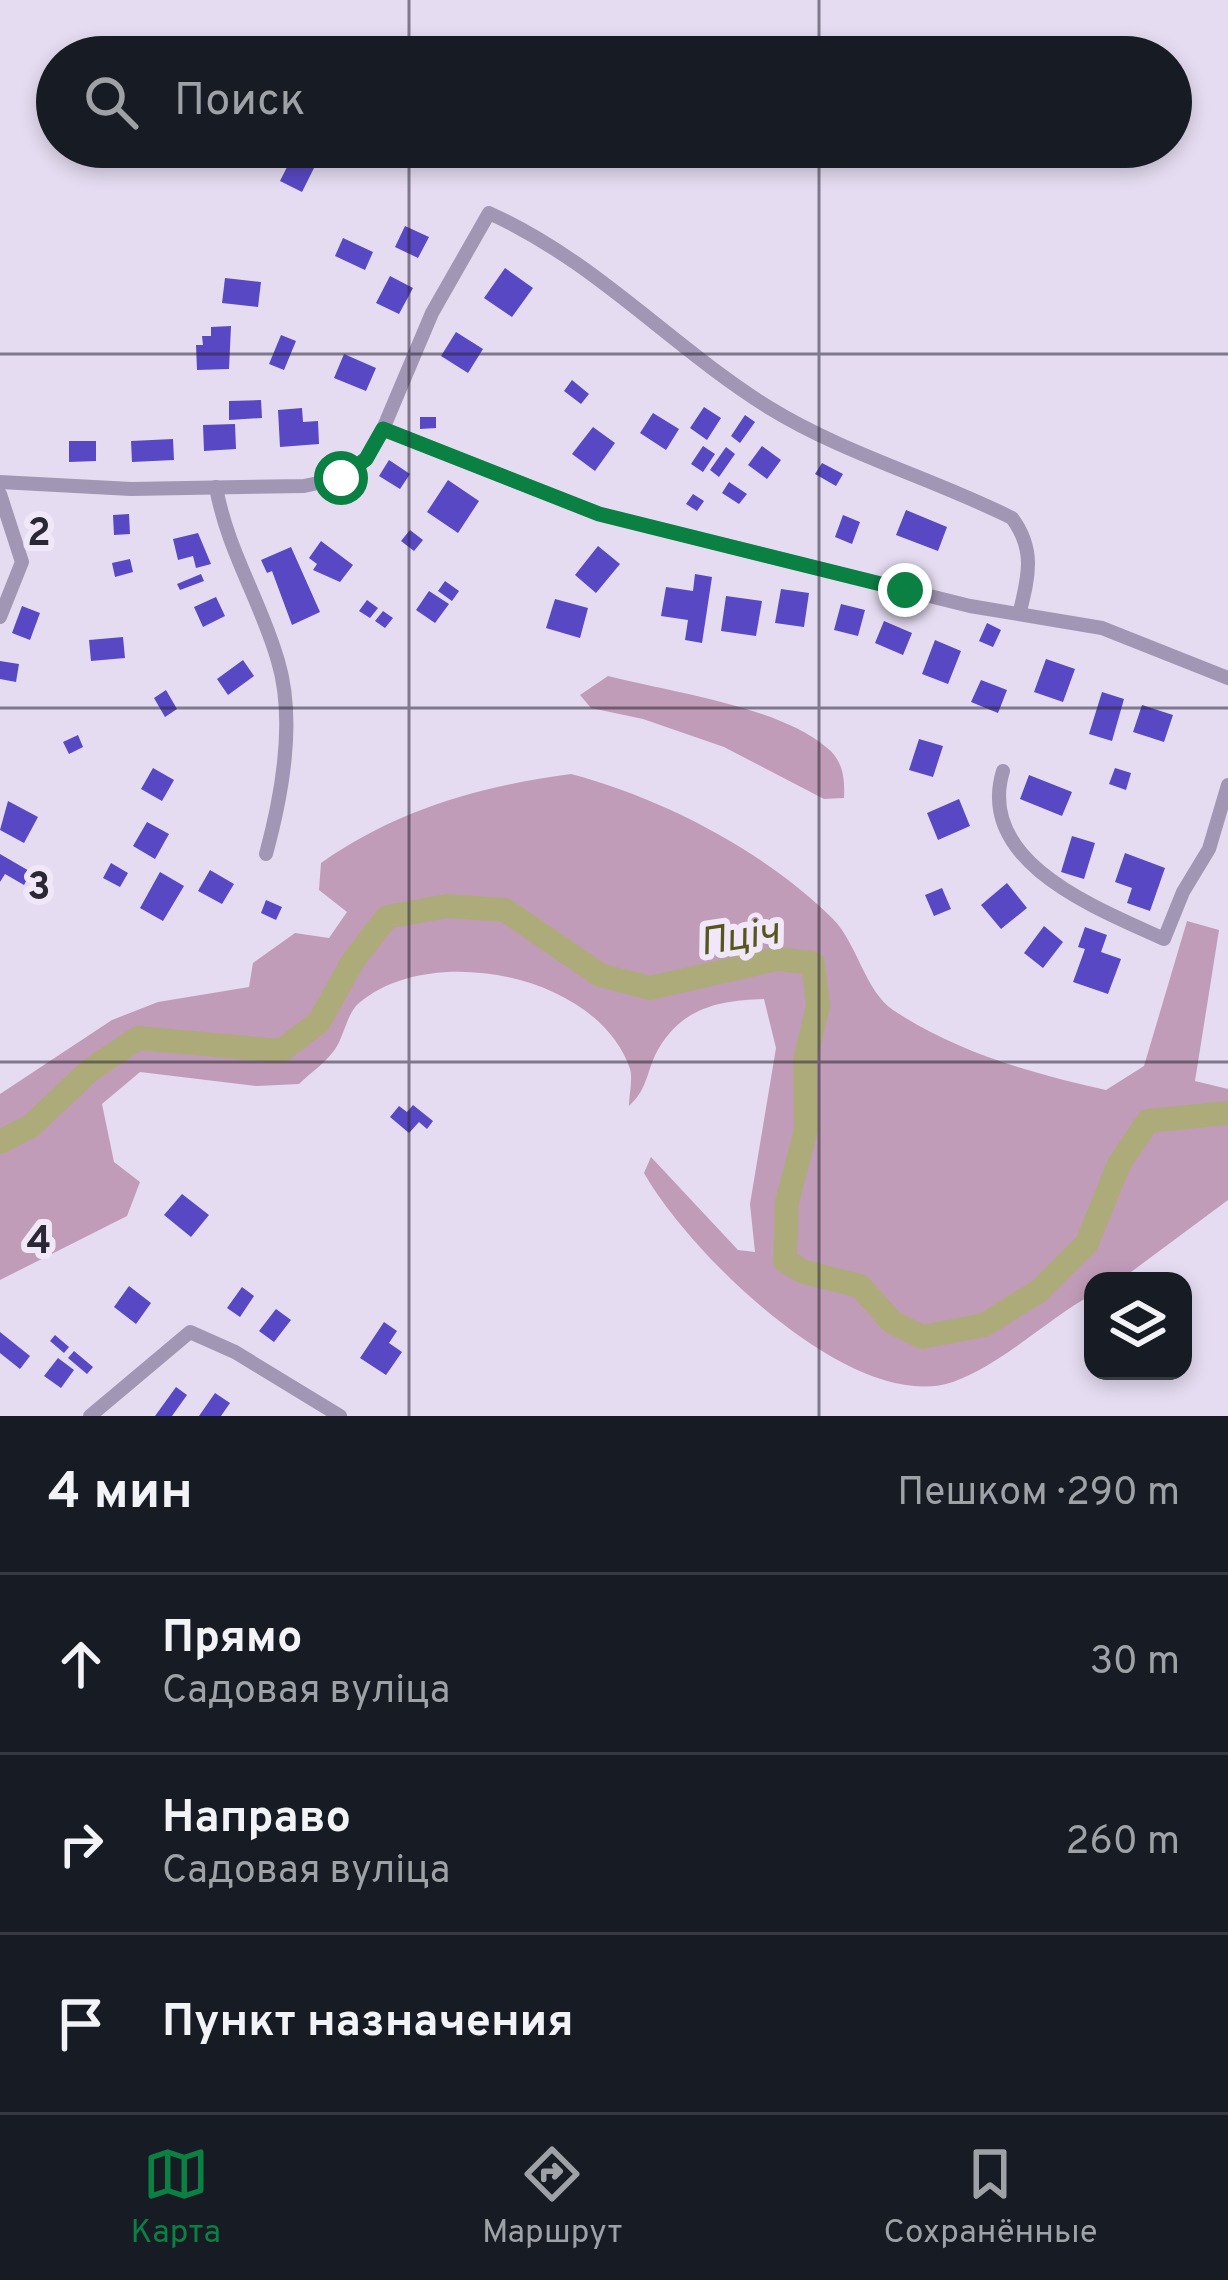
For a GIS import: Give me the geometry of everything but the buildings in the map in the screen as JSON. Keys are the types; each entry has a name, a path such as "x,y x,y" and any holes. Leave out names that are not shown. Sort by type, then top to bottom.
{"street":[{"path":"0,482 26,487 304,486 341,478 366,459 383,429 432,314 488,213 579,260 688,355 772,410 822,438 1012,518 1027,538 1030,558 1020,611"},
{"path":"383,429 599,514 970,606 1102,628 1228,678"},
{"path":"216,487 230,547 284,683 282,770 266,854"},
{"path":"0,494 22,562 0,617"},
{"path":"1003,771 995,797 1009,836 1038,870 1077,898 1165,939 1209,849 1228,785"},
{"path":"90,1416 190,1332 235,1352 340,1416"}],"shaded area":[{"path":"608,676 752,711 805,733 836,758 844,798 824,799 724,747 643,719 591,708 580,695"},
{"path":"571,774 676,812 744,850 806,894 841,929 875,991 893,1010 969,1050 1106,1090 1144,1066 1187,921 1219,930 1195,1081 1228,1089 1228,1200 1131,1272 1084,1272 1084,1300 972,1374 953,1382 913,1386 868,1375 777,1320 734,1282 666,1206 644,1173 651,1157 738,1250 755,1252 750,1204 776,1048 764,999 705,1008 680,1023 659,1048 629,1106 630,1069 612,1037 585,1010 550,990 510,978 468,972 427,974 390,984 359,1003 333,1052 299,1084 257,1086 140,1072 102,1104 114,1162 140,1182 127,1216 0,1280 0,1094 112,1020 158,1002 249,987 253,963 295,933 329,938 347,912 319,890 321,863 409,815 505,786"}],"waterway":[{"name":"Пціч","path":"0,1142 31,1126 89,1071 138,1038 281,1051 319,1022 353,961 387,917 447,906 505,910 600,975 650,988 777,959 813,963 818,1006 805,1060 806,1130 787,1202 785,1261 804,1272 860,1286 892,1322 922,1337 984,1325 1039,1291 1087,1243 1119,1164 1148,1121 1228,1113"}],"route":[{"path":"341,478 366,459 383,429 599,514 905,590"}]}
